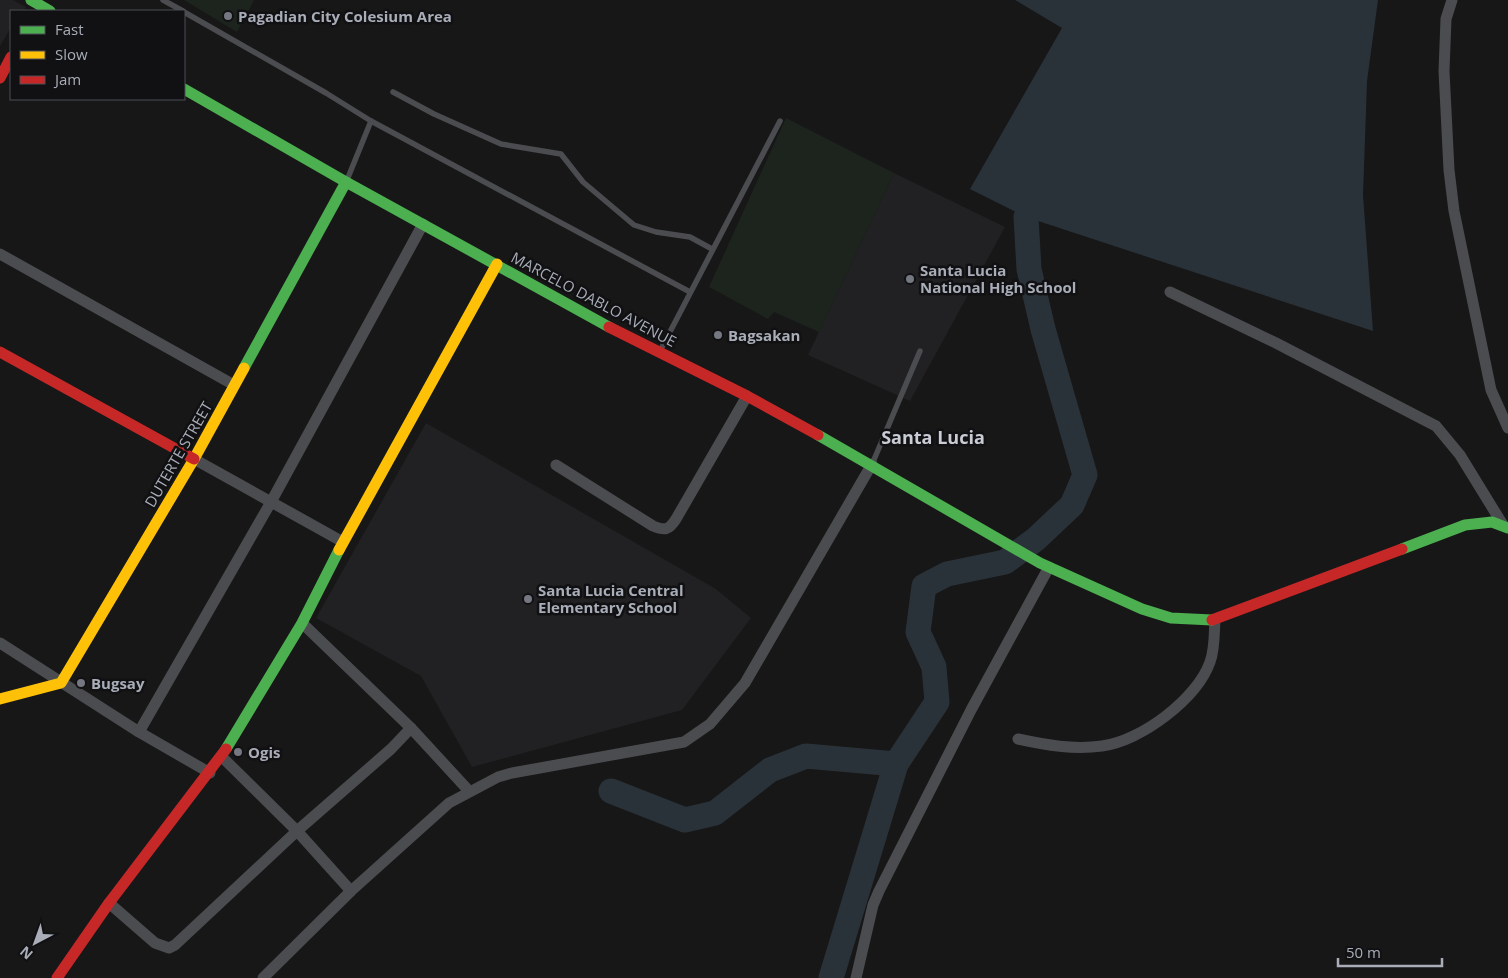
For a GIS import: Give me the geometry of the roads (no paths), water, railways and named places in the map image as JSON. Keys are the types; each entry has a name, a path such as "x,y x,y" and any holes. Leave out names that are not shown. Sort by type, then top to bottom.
{"street":[{"path":"1452,0 1446,20 1444,71 1449,170 1454,211 1491,390 1508,428"},
{"path":"37,4 48,10"},
{"path":"0,78 10,59"},
{"name":"MARCELO DABLO AVENUE","path":"185,89 346,182 497,264 583,314 747,396 872,464 1044,565 1142,609 1171,618 1216,620"},
{"name":"DUTERTE STREET","path":"61,683 194,459 346,182"},
{"path":"138,732 270,502 423,224"},
{"path":"0,254 234,385"},
{"path":"57,978 109,904 222,756 302,623 343,542 497,264"},
{"path":"1170,292 1276,343 1436,426 1460,455 1506,526"},
{"path":"0,352 343,542"},
{"path":"556,465 647,522 666,530 671,528 747,396"},
{"path":"263,978 351,891 430,818 469,791 512,773 678,744 704,730 745,684 872,464"},
{"path":"1018,740 1056,747 1103,746 1138,733 1177,707 1200,684 1211,660 1216,620 1465,525 1480,522 1506,526"},
{"path":"856,978 873,905 882,884 1044,565"},
{"path":"302,623 411,728 469,791"},
{"path":"0,643 138,732 210,773"},
{"path":"0,699 61,683"},
{"path":"109,904 155,943 169,948 175,945 297,831 391,749 411,728"},
{"path":"222,756 297,831 351,891"}],"lane":[{"path":"163,0 180,10"},
{"path":"185,13 326,93 371,121 690,292"},
{"path":"393,92 434,114 501,144 562,154 583,182 634,225 656,232 690,237 712,249"},
{"path":"660,351 780,120"},
{"path":"346,182 371,121"},
{"path":"872,464 920,351"}],"waterway":[{"path":"831,978 896,764 937,702 934,667 918,632 924,586 947,574 1005,562 1036,539 1072,505 1085,475 1043,329 1029,269 1026,217"},
{"path":"611,791 685,820 715,813 770,770 806,756 896,764"}],"place":[{"name":"Pagadian City Colesium Area","path":"228,16"},
{"name":"Santa Lucia National High School","path":"910,279"},
{"name":"Bagsakan","path":"718,335"},
{"name":"Santa Lucia Central Elementary School","path":"528,599"},
{"name":"Bugsay","path":"81,683"},
{"name":"Ogis","path":"238,752"}],"district":[{"name":"Santa Lucia","path":"933,437"}]}
